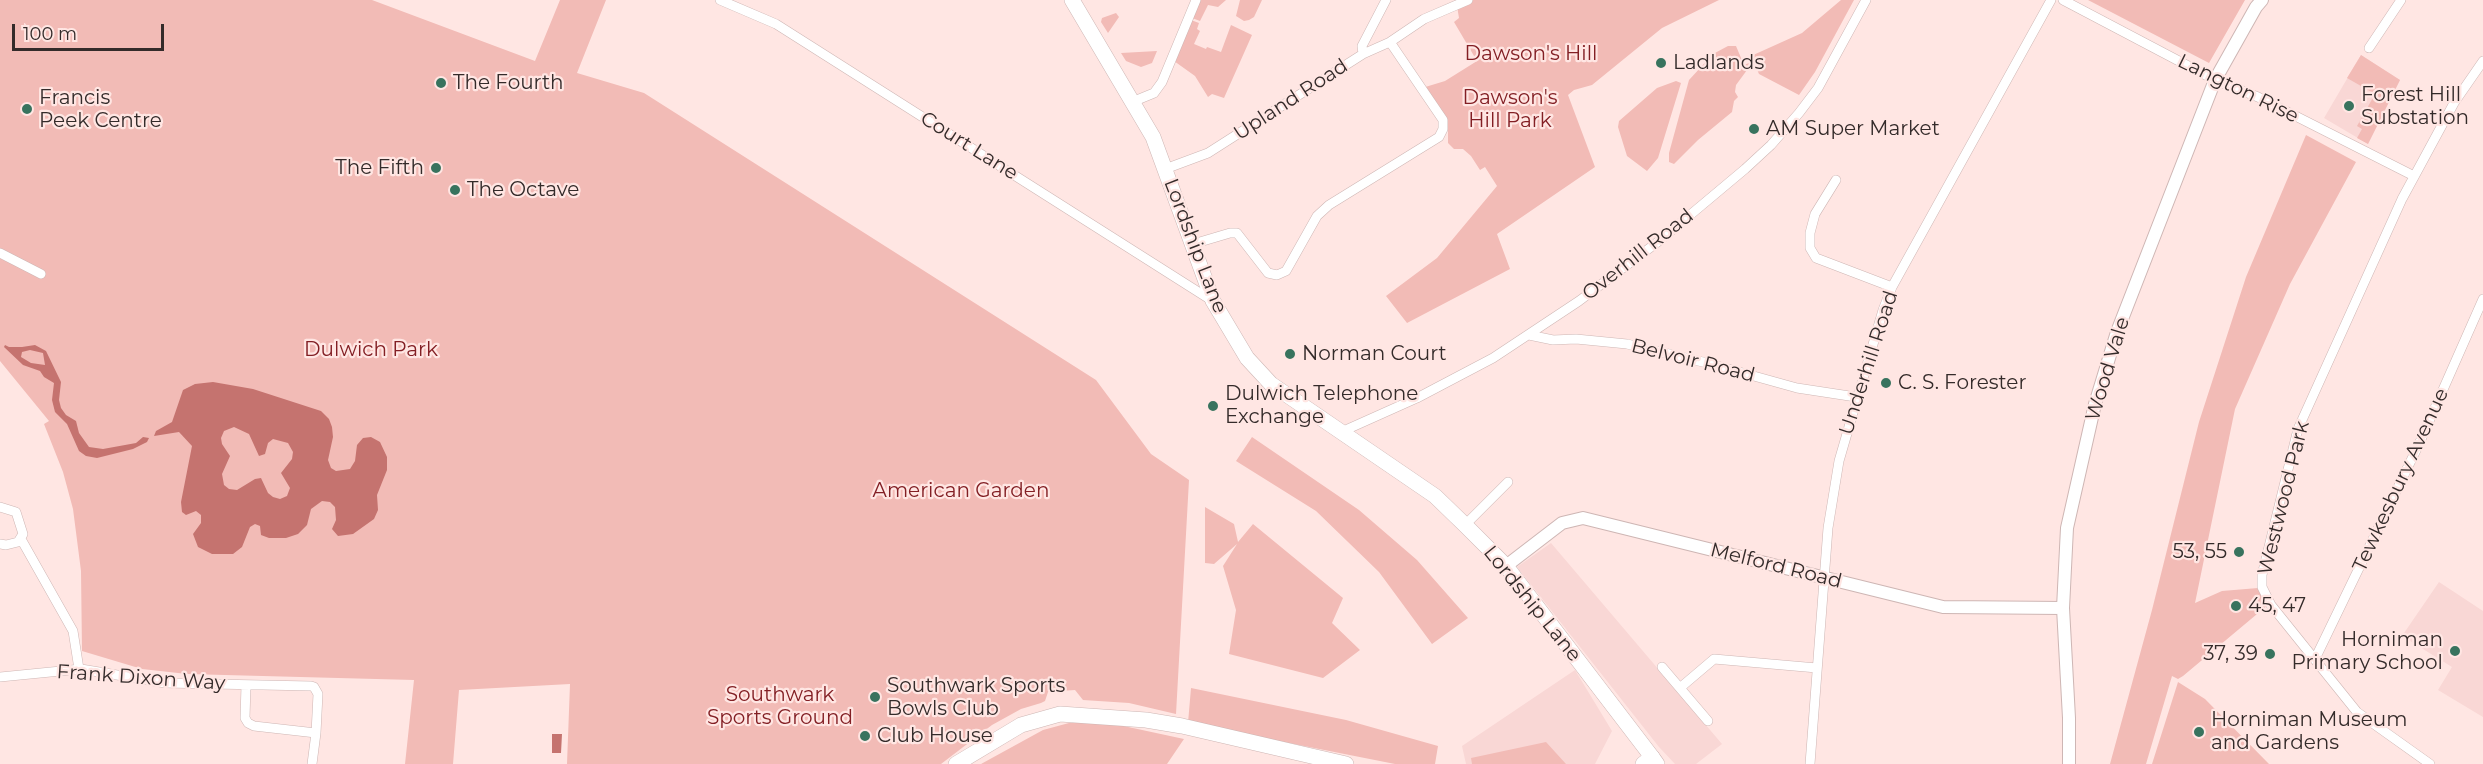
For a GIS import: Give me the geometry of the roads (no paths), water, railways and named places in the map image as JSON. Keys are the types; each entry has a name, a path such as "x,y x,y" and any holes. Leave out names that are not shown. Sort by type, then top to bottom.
{"main road":[{"name":"Lordship Lane","path":"1072,0 1153,137 1214,301 1247,358 1268,381 1436,496 1506,566 1650,762"},
{"path":"956,764 1021,725 1060,714 1146,720 1182,726 1346,764"}],"street":[{"name":"Court Lane","path":"720,0 776,24 1214,301"},
{"path":"1132,102 1154,93 1162,82 1196,0"},
{"name":"Upland Road","path":"1165,169 1208,153 1363,54 1362,46 1386,0"},
{"path":"1363,54 1390,42 1424,19 1468,0"},
{"name":"Overhill Road","path":"1341,432 1417,398 1493,358 1530,335 1659,242 1771,145 1799,113 1818,88 1866,0"},
{"name":"Underhill Road","path":"1810,764 1828,528 1839,461 1856,396 1892,287 2051,0"},
{"name":"Langton Rise","path":"2063,0 2215,80 2258,97 2414,176"},
{"name":"Wood Vale","path":"2069,764 2069,718 2062,608 2067,528 2096,401 2117,332 2215,80 2262,0"},
{"path":"2369,48 2401,0"},
{"path":"1193,244 1230,232 1236,233 1268,273 1277,275 1286,271 1317,216 1329,205 1439,137 1443,129 1443,120 1390,42"},
{"name":"Westwood Park","path":"2430,764 2358,712 2266,597 2262,587 2262,575 2298,429 2414,176 2454,103 2483,61"},
{"path":"1836,180 1815,213 1810,233 1810,248 1816,258 1892,287"},
{"path":"0,253 41,274"},
{"name":"Tewkesbury Avenue","path":"2315,659 2419,444 2483,299"},
{"name":"Belvoir Road","path":"1530,335 1553,340 1576,339 1627,345 1707,363 1797,388 1856,396"},
{"path":"1465,525 1508,482"},
{"path":"0,507 16,512 22,530 21,539 73,631 78,669"},
{"name":"Melford Road","path":"1506,566 1562,523 1583,518 1943,607 2062,608"},
{"path":"0,544 6,546 21,539"},
{"path":"1681,687 1714,659 1817,668"},
{"path":"1662,667 1708,721"},
{"name":"Frank Dixon Way","path":"0,677 78,669 165,683 314,687 319,702 312,764"},
{"name":"Frank Dixon Way","path":"246,685 245,718 248,723 254,726 315,733"}],"place":[{"name":"Ladlands","path":"1661,63"},
{"name":"The Fourth","path":"441,83"},
{"name":"Forest Hill Substation","path":"2349,106"},
{"name":"Francis Peek Centre","path":"27,109"},
{"name":"AM Super Market","path":"1754,129"},
{"name":"The Fifth","path":"436,168"},
{"name":"The Octave","path":"455,190"},
{"name":"Norman Court","path":"1290,354"},
{"name":"C. S. Forester","path":"1886,383"},
{"name":"Dulwich Telephone Exchange","path":"1213,406"},
{"name":"53, 55","path":"2239,552"},
{"name":"45, 47","path":"2236,606"},
{"name":"Horniman Primary School","path":"2455,651"},
{"name":"37, 39","path":"2270,654"},
{"name":"Southwark Sports Bowls Club","path":"875,697"},
{"name":"Horniman Museum and Gardens","path":"2199,732"},
{"name":"Club House","path":"865,736"}],"park label":[{"name":"Dawson's Hill","path":"1531,54"},
{"name":"Dawson's Hill Park","path":"1510,110"},
{"name":"Dulwich Park","path":"371,350"},
{"name":"American Garden","path":"961,491"},
{"name":"Southwark Sports Ground","path":"780,706"}]}
